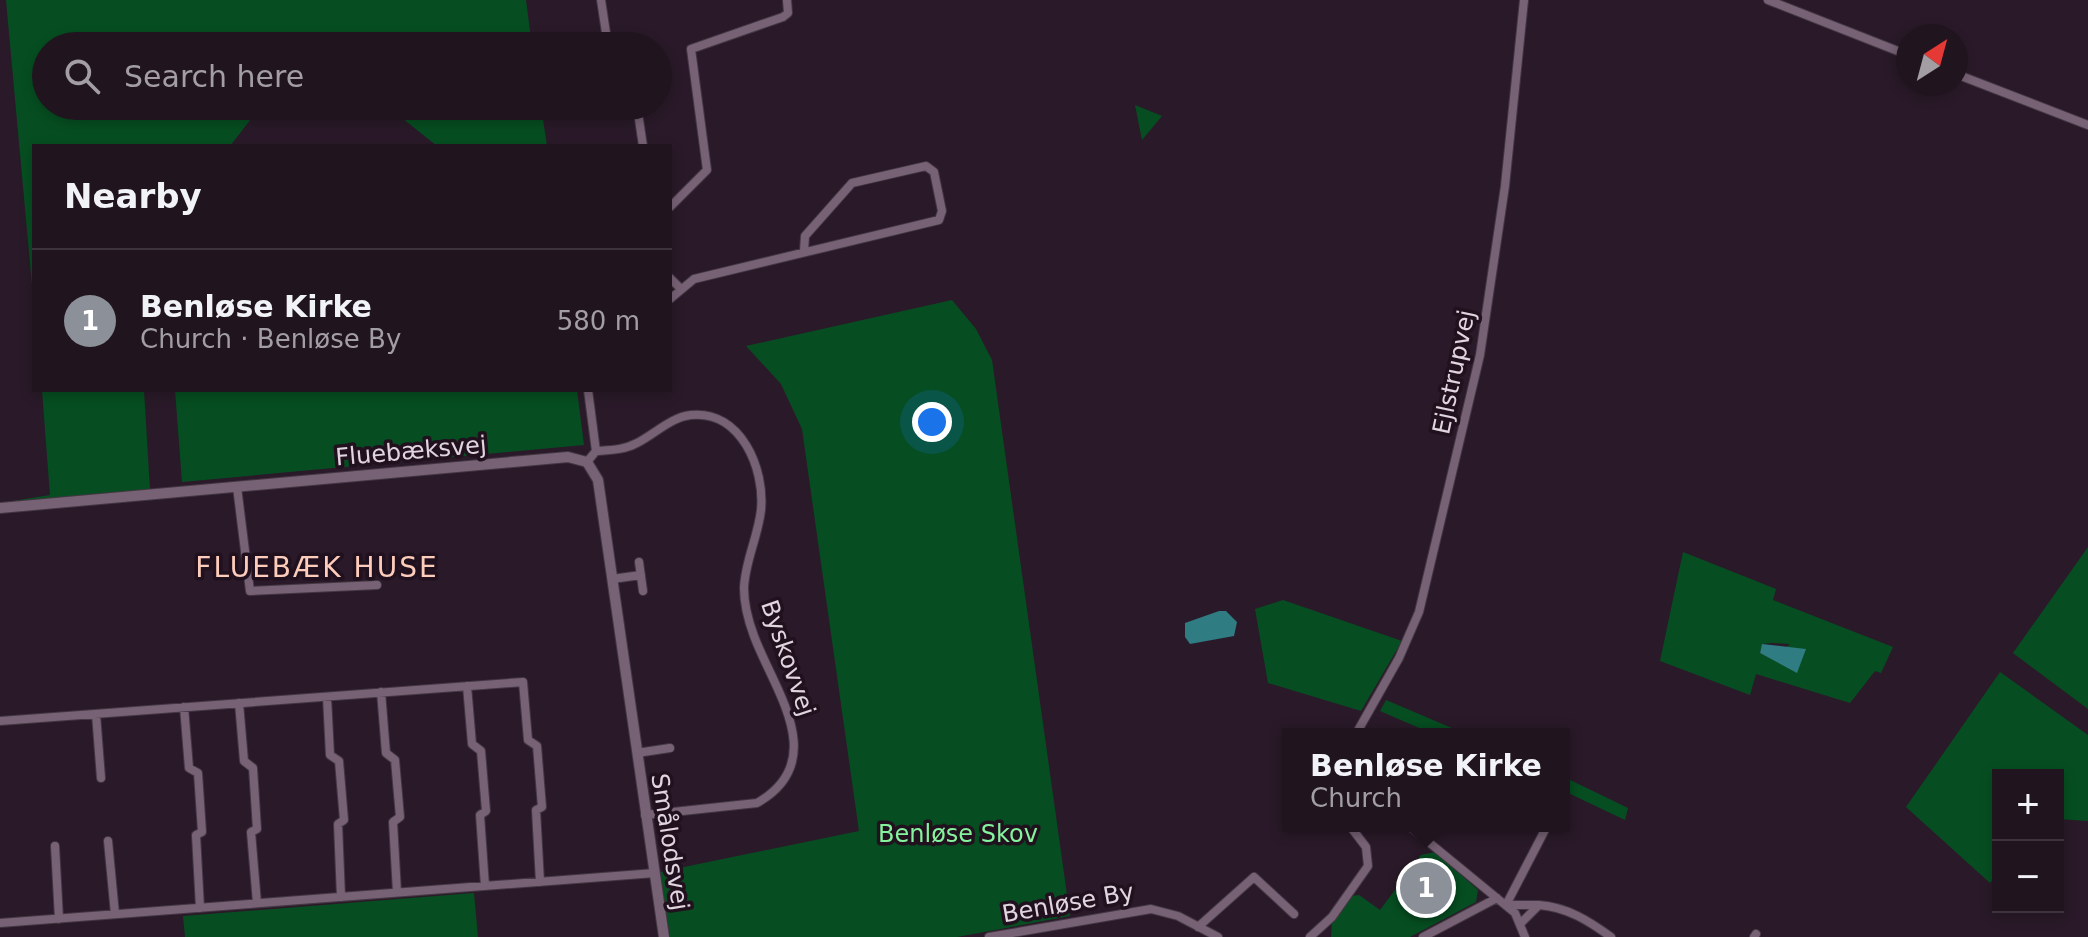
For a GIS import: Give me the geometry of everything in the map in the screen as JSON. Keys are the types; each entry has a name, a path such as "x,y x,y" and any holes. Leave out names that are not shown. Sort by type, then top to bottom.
{"street":[{"path":"601,0 606,32"},
{"path":"672,205 707,170 691,49 783,17 788,13 787,0"},
{"name":"Ejlstrupvej","path":"1359,728 1399,658 1419,612 1480,355 1505,186 1524,0"},
{"path":"1768,0 1896,50"},
{"path":"1968,79 2088,125"},
{"path":"639,120 643,144"},
{"path":"672,297 694,279 939,220 942,211 934,172 926,166 852,183 805,236 804,251"},
{"path":"672,280 680,288"},
{"path":"587,462 596,451 588,392"},
{"name":"Byskovvej","path":"596,451 637,443 689,415 715,417 729,425 748,447 761,488 761,509 747,563 744,590 751,629 790,715 793,753 789,771 771,795 757,803 645,815"},
{"name":"Fluebæksvej","path":"0,508 568,457 587,462"},
{"name":"Smålodsvej","path":"587,462 598,480 664,937"},
{"path":"237,487 250,591 377,585"},
{"path":"639,562 643,591"},
{"path":"612,579 641,575"},
{"path":"0,721 523,682 528,740 537,746 542,807 536,810 540,882"},
{"path":"467,686 472,744 481,751 486,811 480,815 485,886"},
{"path":"381,692 386,753 395,759 398,789 400,817 393,822 397,892"},
{"path":"327,697 330,755 339,761 344,820 338,824 341,897"},
{"path":"239,703 244,761 253,768 257,829 251,832 257,903"},
{"path":"184,707 189,768 198,773 202,832 196,835 200,908"},
{"path":"96,714 101,778"},
{"name":"Smålodsvej","path":"637,753 670,748"},
{"path":"1313,936 1332,917 1368,866 1370,857 1355,832"},
{"path":"1416,832 1506,905 1522,922 1525,937"},
{"path":"1506,905 1544,832"},
{"path":"108,841 115,914"},
{"path":"55,846 59,919"},
{"path":"0,923 655,873"},
{"path":"1198,927 1254,877 1294,914"},
{"path":"1423,937 1497,898"},
{"path":"1506,905 1539,905 1567,910 1611,937"},
{"path":"1522,922 1539,905"},
{"name":"Benløse By","path":"989,937 1133,909 1165,911 1218,937"}],"green space":[{"path":"6,0 526,0 530,32 32,32 32,120 250,120 232,144 32,144 32,285"},
{"path":"1135,105 1162,116 1142,140"},
{"path":"404,120 543,120 547,144 434,144"},
{"name":"Benløse Skov","path":"952,300 976,329 992,360 1070,916 957,937 670,937 660,872 859,831 802,429 781,384 746,346"},
{"path":"42,392 144,392 150,490 0,503 50,495"},
{"path":"175,392 577,392 584,445 182,482"},
{"path":"2088,547 2088,709 2013,653"},
{"path":"1683,552 1776,589 1773,600 1893,647 1881,673 1875,671 1850,703 1756,674 1750,695 1660,661","holes":["1762,644 1790,644 1772,659 1760,653"]},
{"path":"1283,600 1402,641 1361,711 1268,683 1255,609"},
{"path":"2000,672 2088,735 2088,821 2064,819 2064,769 1992,769 1990,883 1906,807"},
{"path":"1386,700 1452,728 1419,728 1380,711"},
{"path":"1570,780 1628,808 1625,820 1570,794"},
{"path":"1435,852 1478,890 1476,902 1410,937 1331,937 1332,922 1352,896 1359,895 1380,910 1421,855"},
{"path":"474,893 478,937 185,937 183,916"}],"water":[{"path":"1226,611 1237,622 1234,636 1190,644 1185,637 1185,623"},
{"path":"1762,644 1806,649 1797,673 1760,653"}],"place":[{"name":"Benløse Kirke","path":"1426,888"}],"district":[{"name":"FLUEBÆK HUSE","path":"317,567"}]}
